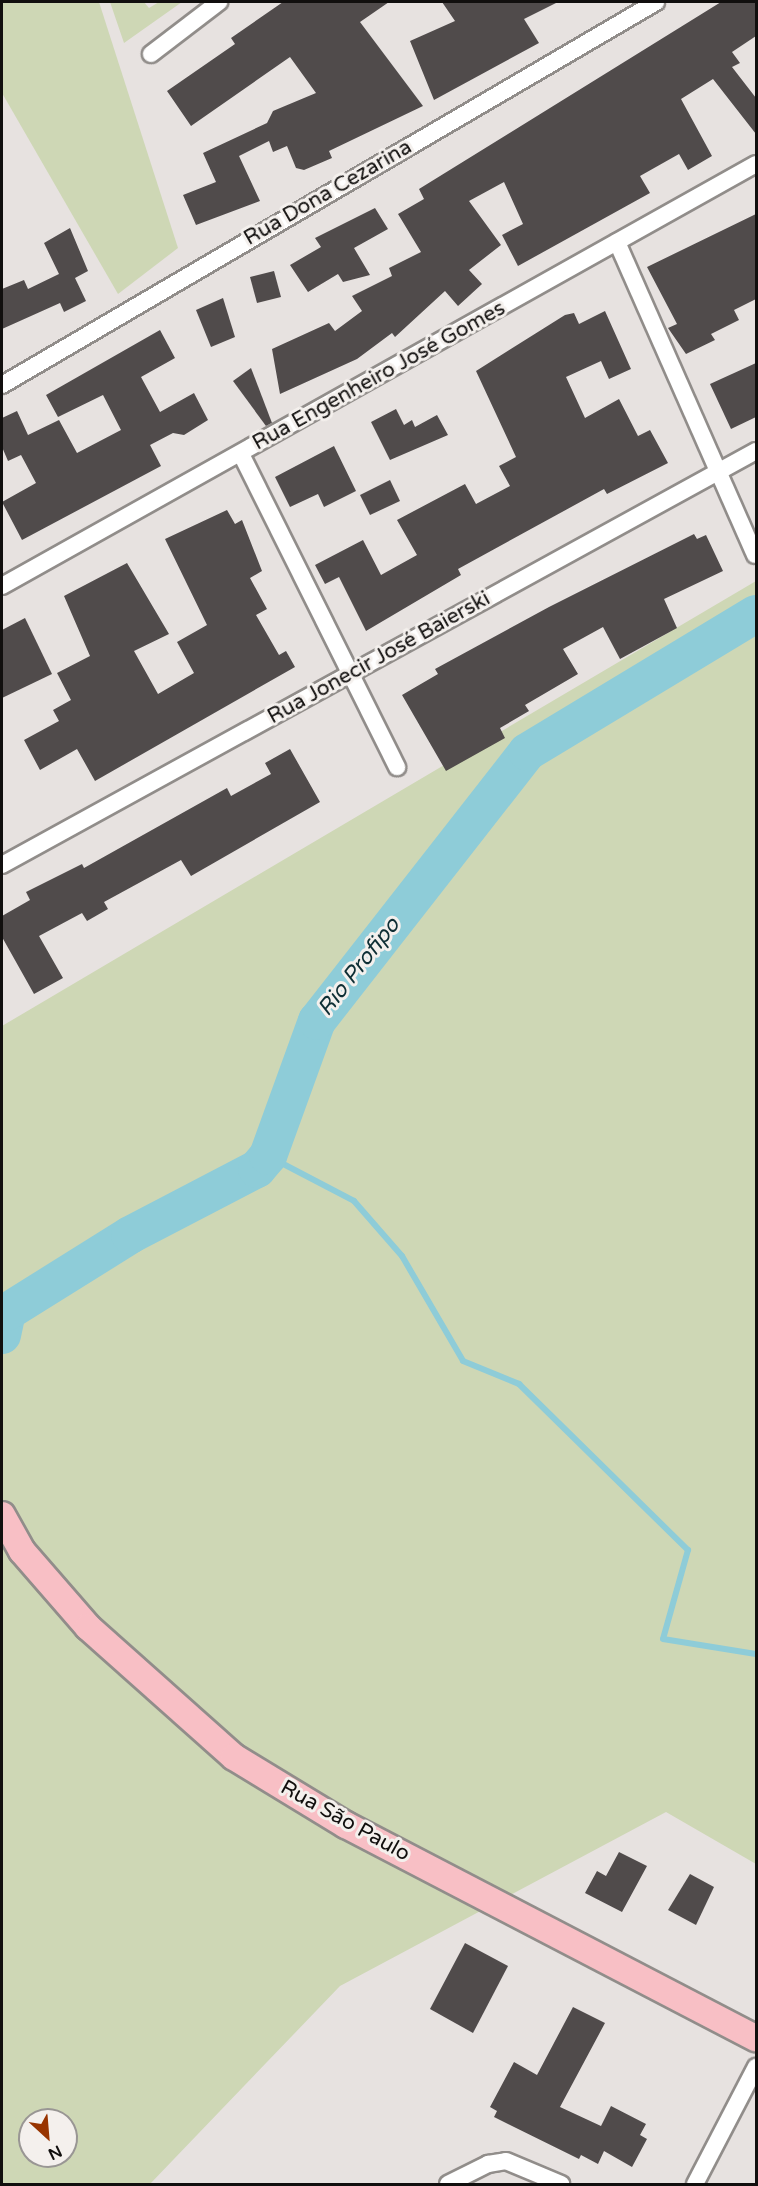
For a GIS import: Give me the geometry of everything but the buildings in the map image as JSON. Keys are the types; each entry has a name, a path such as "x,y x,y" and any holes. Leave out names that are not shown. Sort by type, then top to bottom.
{"main road":[{"name":"Rua São Paulo","path":"2,1515 22,1551 87,1627 234,1757 346,1825 756,2038"}],"street":[{"path":"151,54 219,2"},
{"name":"Rua Dona Cezarina","path":"2,385 656,2"},
{"name":"Rua Engenheiro José Gomes","path":"2,586 756,164"},
{"path":"617,242 755,555"},
{"name":"Rua Jonecir José Baierski","path":"2,865 756,451"},
{"path":"241,454 397,768"},
{"path":"695,2184 756,2067"},
{"path":"448,2184 488,2164 506,2161 561,2184"}],"green space":[{"path":"2,2 99,2 178,248 118,294 2,93"},
{"path":"110,2 144,2 149,8 159,2 182,2 124,43"},
{"path":"756,581 756,1864 666,1812 340,1986 150,2184 2,2184 2,1026"}],"waterway":[{"name":"Rio Profipo","path":"2,1335 7,1312 130,1235 257,1169 268,1156 317,1021 527,752 756,614"},
{"path":"268,1156 354,1201 402,1256 463,1361 519,1384 688,1550 663,1639 756,1654"}]}
